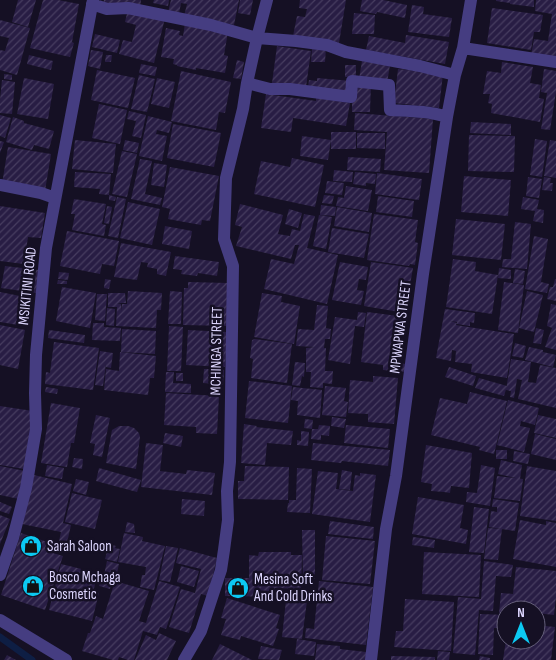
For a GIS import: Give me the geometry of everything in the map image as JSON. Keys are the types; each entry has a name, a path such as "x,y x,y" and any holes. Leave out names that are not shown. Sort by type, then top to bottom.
{"street":[{"name":"MCHINGA STREET","path":"184,660 201,632 220,570 228,520 227,491 230,462 233,266 224,240 226,178 267,0"},
{"name":"MPWAPWA STREET","path":"371,660 386,529 397,467 423,274 447,117 455,75 463,48 471,0"},
{"path":"92,2 107,9 128,8 211,24 257,38 327,45 346,52 420,66 455,75"},
{"name":"MSIKITINI ROAD","path":"0,575 14,538 26,488 36,429 35,393 38,330 46,248 92,2"},
{"path":"463,48 556,62"},
{"path":"247,84 270,89 290,88 351,97 352,81 389,85 390,110 416,111 447,117"},
{"path":"0,185 41,193 55,198"},
{"path":"0,620 66,660"}],"building":[{"path":"18,0 36,0 28,27 12,22"},
{"path":"43,0 58,0 79,4 72,42 74,43 70,57 30,48"},
{"path":"104,0 141,0 140,9 103,4"},
{"path":"154,0 169,0 168,6 153,3"},
{"path":"171,0 239,0 234,25 184,16 187,4 181,3 179,14 168,12"},
{"path":"240,0 253,0 250,15 238,13"},
{"path":"300,0 346,0 339,43 293,36 297,16 305,17 307,9 299,8"},
{"path":"362,0 383,0 407,5 405,18 377,12 376,14 360,11"},
{"path":"496,0 534,0 534,7 510,4"},
{"path":"536,0 556,0 556,58 531,55 534,39 548,41 552,14 535,11"},
{"path":"412,5 424,7 423,14 452,18 449,37 408,32"},
{"path":"492,8 543,15 540,32 534,32 531,50 487,43"},
{"path":"128,9 165,18 154,63 119,54 123,40 132,42 136,25 125,22"},
{"path":"354,13 375,15 374,34 352,34"},
{"path":"0,20 30,28 17,75 0,70 0,50 5,51 9,38 0,36"},
{"path":"185,24 228,32 224,55 228,56 225,73 177,66 173,64 174,59 161,57 166,28 180,31 179,35 183,36"},
{"path":"95,34 120,40 117,53 92,47"},
{"path":"406,35 449,42 445,64 366,50 369,36 405,43"},
{"path":"277,46 311,51 306,87 272,83"},
{"path":"310,48 326,48 325,62 311,62 312,49"},
{"path":"91,50 103,52 100,69 88,66"},
{"path":"29,55 53,61 51,70 27,64"},
{"path":"106,55 112,55 111,62 105,62"},
{"path":"237,60 244,62 241,79 233,78"},
{"path":"362,61 390,65 387,83 359,79"},
{"path":"502,62 533,67 530,83 541,85 539,98 544,99 540,122 491,113 492,104 488,103 490,94 483,94 487,71 501,73"},
{"path":"141,64 157,67 155,76 139,73"},
{"path":"345,65 356,65 356,77 345,77"},
{"path":"398,69 443,74 439,108 394,103"},
{"path":"544,69 556,71 556,92 550,130 541,129 547,93 541,92"},
{"path":"97,70 135,78 128,108 91,100"},
{"path":"181,71 231,82 225,113 219,112 216,130 171,121"},
{"path":"4,74 12,75 12,80 4,79"},
{"path":"139,75 155,79 147,112 131,109"},
{"path":"24,78 54,84 48,119 17,114"},
{"path":"157,78 175,82 169,108 151,104"},
{"path":"317,78 352,81 350,93 308,87 309,80 317,81"},
{"path":"2,80 15,82 12,114 0,113"},
{"path":"352,84 371,84 370,112 352,112"},
{"path":"266,94 316,101 316,97 350,103 346,126 293,118 291,132 261,128"},
{"path":"99,104 127,110 120,144 92,138"},
{"path":"129,111 146,115 141,138 132,136 136,121 127,119"},
{"path":"355,113 433,119 429,173 384,170 387,132 354,130"},
{"path":"0,115 11,118 5,138 0,136"},
{"path":"148,116 172,122 169,133 157,130 156,134 167,136 162,161 139,156"},
{"path":"13,117 24,121 24,123 54,131 49,149 34,145 32,150 6,142"},
{"path":"471,122 511,124 511,135 470,133"},
{"path":"173,124 221,133 214,167 167,158"},
{"path":"331,132 356,132 356,149 331,149"},
{"path":"357,133 385,133 385,149 357,148"},
{"path":"469,135 515,136 514,172 468,171"},
{"path":"302,136 331,140 328,160 300,156"},
{"path":"535,139 547,141 542,177 530,175"},
{"path":"75,140 116,144 113,173 72,169"},
{"path":"125,140 139,143 137,153 123,150"},
{"path":"550,140 556,141 556,178 544,176"},
{"path":"0,141 4,142 0,153"},
{"path":"8,147 51,154 45,191 2,184"},
{"path":"122,151 137,154 127,197 112,194"},
{"path":"348,157 381,159 380,172 347,170"},
{"path":"292,158 324,165 315,207 254,194 261,161 290,167"},
{"path":"140,159 152,161 145,194 162,198 160,205 131,199"},
{"path":"154,163 167,165 164,187 151,185"},
{"path":"170,167 219,176 210,221 202,220 201,225 168,219 170,209 162,207"},
{"path":"334,170 353,172 352,182 333,181"},
{"path":"75,172 111,174 109,195 99,194 100,189 74,187"},
{"path":"355,172 376,174 375,184 366,183 366,186 353,184"},
{"path":"377,173 422,179 419,200 375,194"},
{"path":"464,176 511,180 508,216 461,212"},
{"path":"528,177 542,179 539,198 526,196"},
{"path":"544,177 551,178 550,183 553,183 552,191 542,190"},
{"path":"327,181 344,183 342,195 325,193"},
{"path":"346,186 372,190 368,211 336,206 338,197 344,198"},
{"path":"109,195 116,197 115,201 109,200"},
{"path":"324,195 334,196 332,204 322,203"},
{"path":"378,196 414,201 412,217 376,212"},
{"path":"117,197 126,199 118,238 108,236"},
{"path":"523,197 539,200 537,209 544,210 543,223 533,221 535,211 521,209"},
{"path":"74,199 106,204 102,224 106,225 104,236 72,230 75,214 71,214"},
{"path":"128,202 160,209 152,245 120,238"},
{"path":"240,204 283,215 278,234 290,236 292,229 300,231 304,214 315,216 307,248 338,255 327,304 264,289 271,259 294,264 299,245 295,245 291,259 236,246 242,227 235,225"},
{"path":"321,205 336,207 335,216 320,215"},
{"path":"0,206 45,213 41,238 28,237 24,264 0,261"},
{"path":"107,206 112,207 109,224 104,223"},
{"path":"337,207 372,213 369,232 334,226"},
{"path":"289,209 302,213 298,228 285,224"},
{"path":"374,214 418,220 415,242 418,243 415,265 410,264 409,266 367,260"},
{"path":"319,215 332,217 326,249 313,246"},
{"path":"456,219 505,224 501,260 452,255"},
{"path":"515,222 531,224 527,269 502,267 503,259 511,259"},
{"path":"165,226 192,231 189,249 162,244"},
{"path":"332,228 369,234 364,258 328,252"},
{"path":"67,231 119,241 114,266 102,264 100,274 60,266"},
{"path":"534,236 548,239 541,282 549,284 547,293 525,289"},
{"path":"121,243 171,252 166,276 157,274 157,269 147,267 148,263 141,262 137,280 114,277"},
{"path":"175,256 219,262 217,276 198,273 197,276 181,274 182,270 173,269"},
{"path":"453,259 476,262 475,271 498,275 492,314 446,307"},
{"path":"340,262 368,267 366,280 359,279 357,290 364,291 361,305 332,300"},
{"path":"371,262 413,268 405,313 364,306"},
{"path":"5,266 39,270 36,293 1,288"},
{"path":"499,268 511,270 511,279 498,278"},
{"path":"515,269 525,271 523,284 513,283"},
{"path":"59,272 69,273 68,280 58,279"},
{"path":"105,279 111,280 109,289 104,288"},
{"path":"555,279 556,301 547,299 550,287 553,287"},
{"path":"58,280 67,281 67,284 57,284"},
{"path":"188,282 228,283 229,326 183,325 184,288 188,288"},
{"path":"504,282 524,285 518,333 498,330"},
{"path":"62,287 96,293 90,328 56,321"},
{"path":"128,291 162,293 161,310 157,310 156,328 116,326 117,307 108,307 108,293 125,293 126,303 117,303 121,304 121,311 122,304 127,304"},
{"path":"170,291 182,292 181,324 168,324"},
{"path":"527,291 543,295 534,332 519,328"},
{"path":"0,292 20,296 18,310 27,312 24,326 0,322"},
{"path":"262,293 282,296 281,302 300,306 294,344 254,337"},
{"path":"97,294 107,294 105,321 95,320"},
{"path":"551,304 556,305 556,350 545,347 552,328 547,326"},
{"path":"317,305 328,306 326,328 331,329 330,339 325,339 324,348 326,348 325,371 333,371 332,384 323,383 323,388 310,387 311,372 306,372 306,348 315,347 296,346 298,329 314,330"},
{"path":"107,308 115,309 114,326 106,325"},
{"path":"445,309 475,313 474,323 470,322 470,326 457,323 456,325 514,334 507,378 471,372 472,364 455,362 456,351 452,350 451,361 436,358"},
{"path":"358,312 366,313 364,327 355,326 350,364 328,360 335,317 357,320"},
{"path":"367,312 406,317 404,331 398,330 396,346 401,347 399,363 406,364 405,372 383,370 383,365 361,362"},
{"path":"93,323 104,323 104,327 121,328 120,341 92,340"},
{"path":"0,325 25,330 18,369 0,365"},
{"path":"169,326 183,327 181,371 167,371"},
{"path":"536,328 544,330 541,344 533,343"},
{"path":"122,329 156,331 155,354 121,352"},
{"path":"49,330 85,335 84,343 48,338"},
{"path":"188,330 227,332 225,367 186,365"},
{"path":"252,340 292,344 287,383 251,378 253,359 250,358"},
{"path":"54,342 99,348 93,390 45,384 46,372 50,373"},
{"path":"515,343 526,346 523,358 512,356"},
{"path":"529,347 556,355 553,367 525,360"},
{"path":"100,351 113,353 111,368 106,367 106,364 103,386 95,385"},
{"path":"120,352 156,356 154,378 150,378 148,395 104,390 106,369 119,371"},
{"path":"511,359 531,362 528,382 536,383 540,365 556,368 556,408 518,399 522,380 517,379 514,398 510,397 511,391 506,390"},
{"path":"295,362 305,363 304,377 302,376 300,386 292,385"},
{"path":"210,367 224,370 223,385 203,383 204,369 210,369"},
{"path":"449,367 476,376 473,386 445,377"},
{"path":"166,372 174,372 173,383 191,384 191,393 165,392"},
{"path":"176,373 183,373 183,381 176,381"},
{"path":"373,376 398,378 394,424 368,422 368,414 348,413 350,380 373,382"},
{"path":"479,378 507,386 504,396 475,388"},
{"path":"249,381 292,386 288,423 245,418"},
{"path":"325,386 346,388 344,401 348,402 346,417 322,415"},
{"path":"46,387 58,389 57,394 45,392"},
{"path":"293,387 322,390 320,418 297,415 298,401 291,400"},
{"path":"470,392 507,401 494,454 479,450 480,447 431,435 440,398 467,404"},
{"path":"166,393 219,396 217,434 196,433 196,427 164,425"},
{"path":"508,400 539,408 535,425 521,421 520,426 530,428 524,452 497,445"},
{"path":"51,403 80,408 74,443 71,443 67,467 41,463"},
{"path":"0,406 33,411 24,469 0,465"},
{"path":"96,415 110,418 102,457 93,455 95,444 90,443"},
{"path":"538,415 556,419 556,438 534,433"},
{"path":"332,417 346,419 344,428 331,426"},
{"path":"305,419 313,420 312,429 304,428"},
{"path":"244,424 293,431 291,445 267,443 265,465 241,463"},
{"path":"319,425 330,426 329,436 321,435 321,440 311,439 312,429 318,429"},
{"path":"346,425 390,429 388,448 344,443"},
{"path":"119,426 134,428 139,433 136,469 106,463 112,430"},
{"path":"301,431 309,432 308,446 297,445 297,440 301,441"},
{"path":"165,433 183,436 181,447 163,443"},
{"path":"535,434 556,439 556,460 531,454"},
{"path":"146,443 163,445 160,471 186,474 187,470 215,473 212,495 141,487"},
{"path":"313,443 390,450 388,466 311,460"},
{"path":"426,445 472,453 469,488 451,486 450,493 431,491 432,484 421,482"},
{"path":"496,450 507,450 507,459 496,459"},
{"path":"514,451 530,454 528,464 513,461"},
{"path":"74,458 83,459 82,469 72,467"},
{"path":"501,460 522,465 520,479 498,474"},
{"path":"47,465 64,468 62,479 45,476"},
{"path":"481,465 495,468 490,506 466,502 467,492 477,493"},
{"path":"0,466 25,471 19,499 0,495"},
{"path":"245,466 289,467 288,500 238,499 238,481 244,481"},
{"path":"527,466 556,471 556,521 520,516"},
{"path":"99,468 141,480 137,492 96,481"},
{"path":"297,468 312,469 310,513 287,512 289,500 296,500"},
{"path":"342,470 352,472 350,490 339,489"},
{"path":"318,471 338,473 336,489 353,491 355,475 360,476 360,473 376,475 370,522 312,514"},
{"path":"34,475 72,484 63,523 71,525 67,543 59,541 61,532 22,524"},
{"path":"497,476 523,479 520,501 494,498"},
{"path":"76,479 89,482 86,495 73,491"},
{"path":"72,493 102,500 95,529 65,522"},
{"path":"418,497 464,505 460,528 468,530 466,544 412,534"},
{"path":"182,499 205,501 204,516 181,514"},
{"path":"493,499 519,503 515,531 489,527 491,511 497,512 497,507 492,507"},
{"path":"0,502 12,507 9,514 0,511"},
{"path":"474,507 489,509 484,553 469,552"},
{"path":"0,515 10,519 0,544"},
{"path":"520,520 546,525 546,521 556,523 556,567 513,559"},
{"path":"330,521 374,527 373,539 328,534"},
{"path":"127,522 134,524 135,533 125,532"},
{"path":"488,528 502,529 498,560 484,559"},
{"path":"302,530 315,530 315,579 303,579"},
{"path":"21,533 56,545 53,553 63,556 45,610 1,595"},
{"path":"124,533 143,537 142,541 165,546 154,590 140,587 142,575 145,575 146,567 118,562"},
{"path":"326,536 375,541 370,584 322,580"},
{"path":"413,537 435,540 434,548 412,545"},
{"path":"109,544 120,549 117,562 105,559"},
{"path":"166,546 178,548 170,582 159,580"},
{"path":"180,548 217,558 208,596 201,594 189,633 169,627 181,589 195,593 201,569 176,563"},
{"path":"259,552 291,552 291,555 302,555 301,589 275,588 275,597 225,596 225,578 249,578 249,555 258,556"},
{"path":"424,552 481,555 479,597 422,594"},
{"path":"107,561 119,564 116,578 104,575"},
{"path":"484,561 513,565 511,577 496,576 493,611 479,610 475,655 453,653 458,597 481,599"},
{"path":"61,564 98,573 93,592 99,593 92,621 49,610"},
{"path":"181,566 199,571 194,587 177,582"},
{"path":"516,567 556,571 554,615 546,614 546,600 500,600 501,593 513,594"},
{"path":"102,577 112,580 110,589 99,586"},
{"path":"115,581 149,591 139,621 146,623 159,581 180,587 166,629 160,627 157,635 143,631 134,660 119,657 118,660 113,660 82,651 96,616 103,619"},
{"path":"319,581 373,587 366,645 305,638 306,628 314,629"},
{"path":"287,591 314,594 313,602 307,601 302,639 282,637"},
{"path":"227,598 280,615 276,628 279,629 273,646 241,636 240,640 221,635 226,619 221,618"},
{"path":"405,599 454,602 451,651 394,647 396,631 403,631"},
{"path":"480,614 496,615 493,655 478,654"},
{"path":"546,626 555,627 551,660 503,660 504,650 546,650"},
{"path":"159,633 176,641 167,660 135,660 146,635 156,640"},
{"path":"297,639 316,642 314,656 295,654"},
{"path":"220,644 252,660 212,660"},
{"path":"317,644 340,646 340,649 366,652 366,660 315,660"},
{"path":"261,646 282,650 279,660 258,659"},
{"path":"438,651 450,652 449,660 437,660"},
{"path":"7,655 16,660 4,660"},
{"path":"391,656 435,657 435,660 391,660"},
{"path":"480,656 490,658 490,660 479,660"}],"waterway":[{"path":"0,637 32,660"}],"place":[{"name":"Sarah Saloon","path":"31,546"},
{"name":"Bosco Mchaga Cosmetic","path":"33,586"},
{"name":"Mesina Soft And Cold Drinks","path":"238,588"}]}
